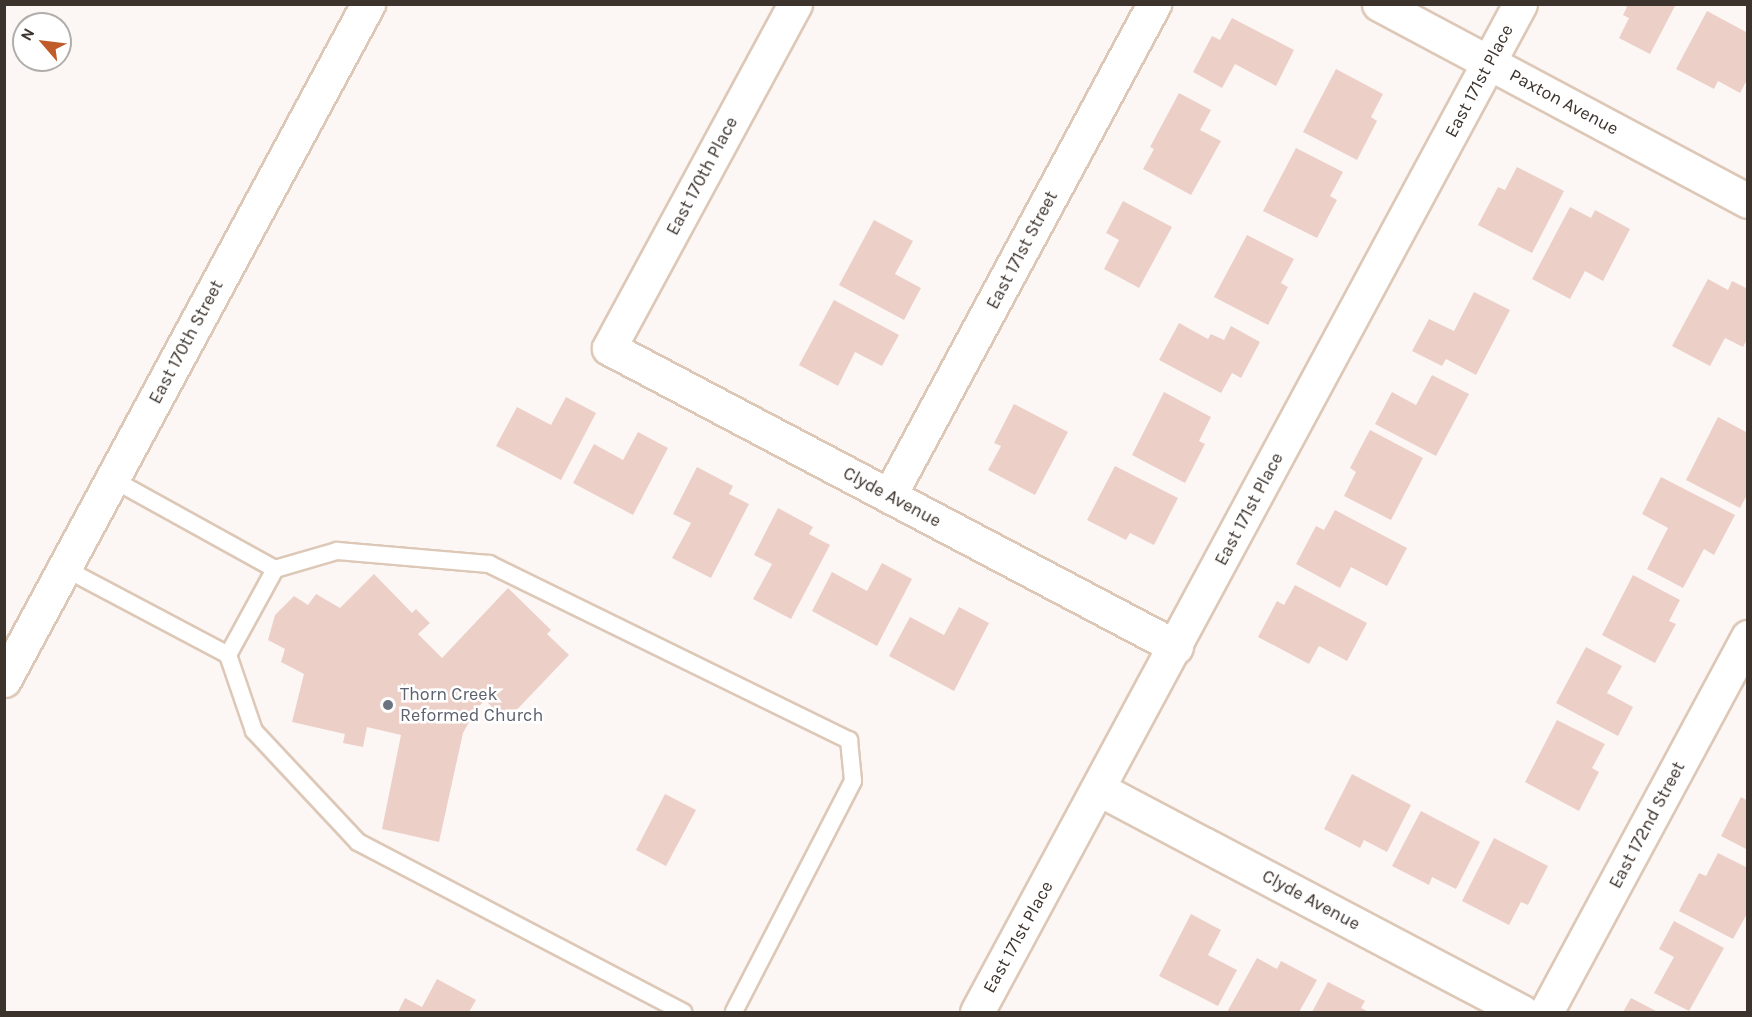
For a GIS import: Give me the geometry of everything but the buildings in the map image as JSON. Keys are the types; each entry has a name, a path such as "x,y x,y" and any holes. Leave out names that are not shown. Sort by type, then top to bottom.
{"street":[{"name":"East 170th Street","path":"9,661 64,568 368,4"},
{"name":"East 170th Place","path":"609,348 795,4"},
{"name":"East 171st Street","path":"889,496 1154,4"},
{"name":"Paxton Avenue","path":"1379,4 1748,201"},
{"name":"East 171st Place","path":"977,1012 1176,647 1520,4"},
{"name":"Clyde Avenue","path":"609,348 1176,647"},
{"name":"East 172nd Street","path":"1546,1012 1748,638"},
{"name":"Clyde Avenue","path":"1099,789 1522,1012"}],"lane":[{"path":"112,479 275,569 337,551 489,564 849,740 853,781 734,1012"},
{"path":"64,568 228,655 254,731 358,842 683,1012"},
{"path":"228,655 275,569"}],"place":[{"name":"Thorn Creek Reformed Church","path":"388,705"}]}
